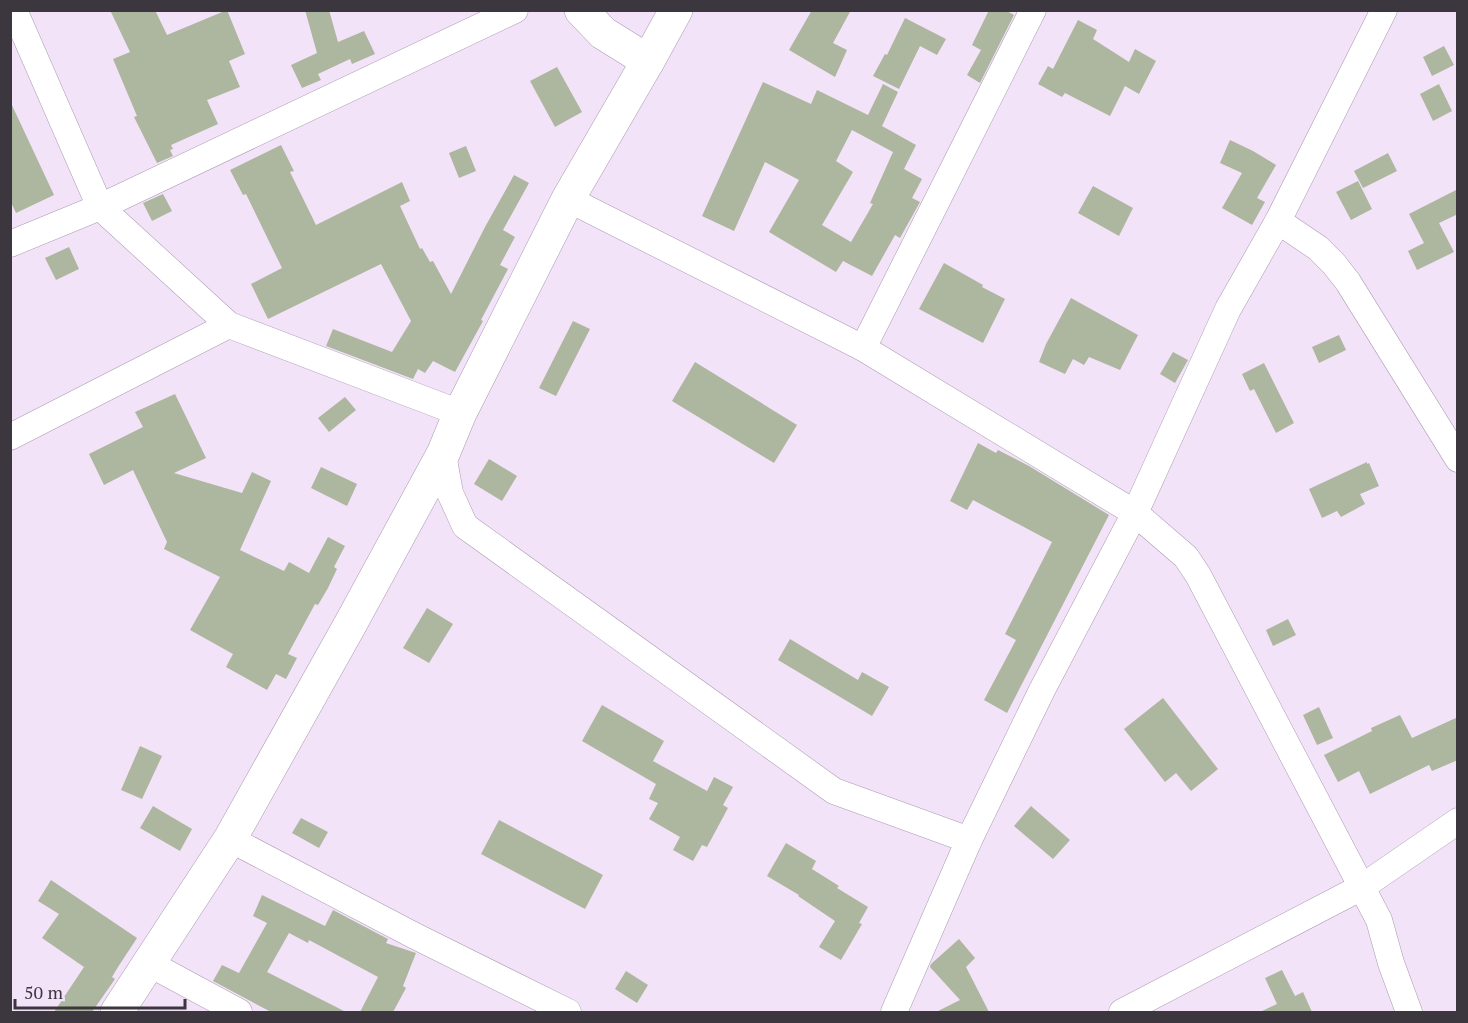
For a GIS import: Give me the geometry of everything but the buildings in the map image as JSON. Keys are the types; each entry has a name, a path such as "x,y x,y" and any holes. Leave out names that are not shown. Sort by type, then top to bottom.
{"street":[{"path":"14,10 100,207 229,325 460,413"},
{"path":"10,244 100,207 515,10"},
{"path":"581,10 603,33 648,61"},
{"path":"117,1012 230,839 351,623 443,454 460,413 568,199 676,10"},
{"path":"863,348 1033,10"},
{"path":"894,1012 969,840 1042,690 1135,513 1228,309 1278,221 1380,12"},
{"path":"568,199 863,348 1135,513 1186,557 1198,574 1379,920 1391,963 1409,1012"},
{"path":"1278,221 1318,248 1348,282 1458,459"},
{"path":"10,437 229,325"},
{"path":"443,454 450,494 465,526 834,791 969,840"},
{"path":"1122,1012 1362,887 1458,821"},
{"path":"230,839 415,936 568,1012"},
{"path":"150,964 239,1012"}]}
